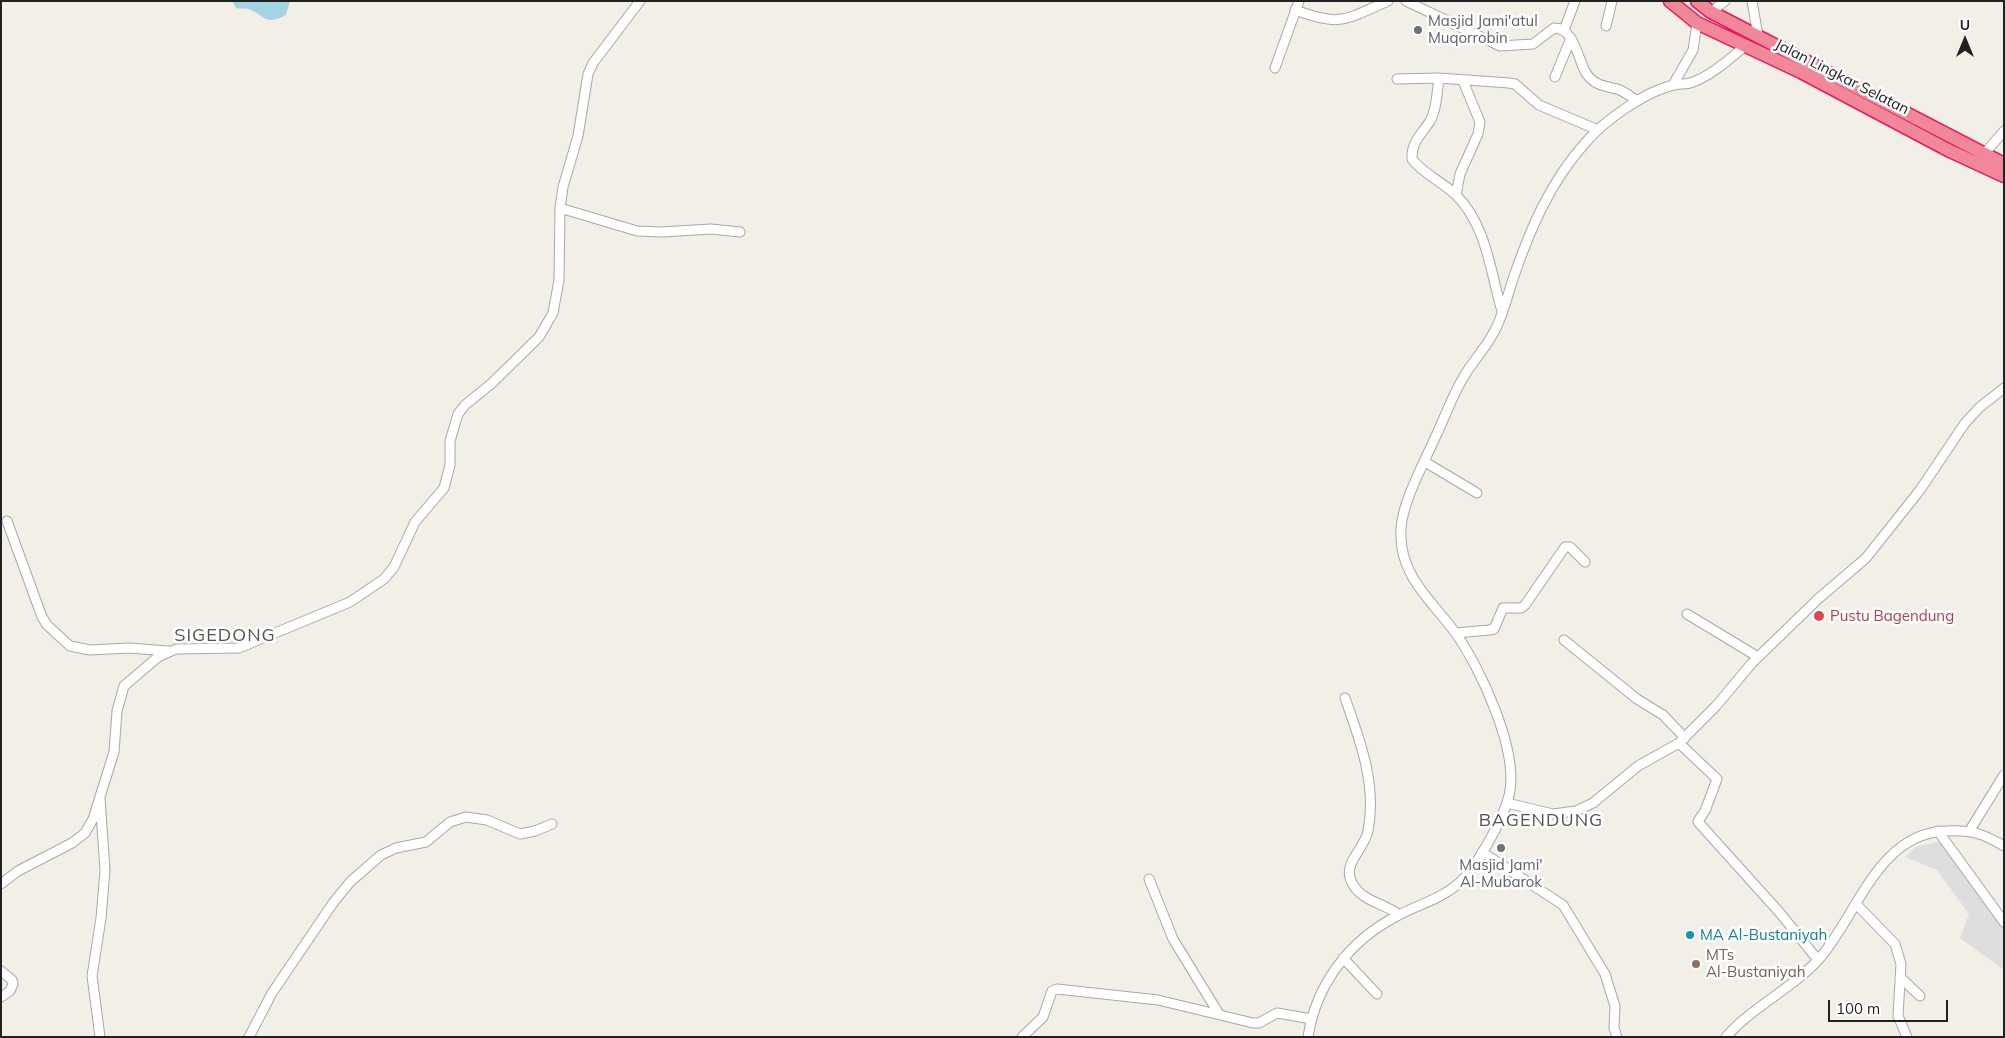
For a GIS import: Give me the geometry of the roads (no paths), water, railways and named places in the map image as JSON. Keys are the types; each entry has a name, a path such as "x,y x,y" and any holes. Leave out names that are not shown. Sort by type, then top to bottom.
{"highway":[{"name":"Jalan Lingkar Selatan","path":"1670,1 1697,23 1744,47 2004,164"},
{"name":"Jalan Lingkar Selatan","path":"1697,1 1711,12 1758,36 1892,114 2004,176"}],"street":[{"path":"1,884 18,871 78,838 90,826 114,752 117,712 124,686 158,657 176,649 239,648 350,602 384,579 400,557 415,522 444,488 450,465 450,441 458,414 465,405 491,384 539,337 553,313 559,280 560,208 563,187 578,136 590,68 640,1"},
{"path":"1275,68 1297,6 1324,20 1336,21 1388,1"},
{"path":"1406,1 1500,46 1518,47 1532,44 1554,28 1564,30 1571,38 1588,76 1599,85 1618,89 1637,101"},
{"path":"1564,30 1575,1"},
{"path":"1606,26 1612,1"},
{"path":"1711,12 1725,1"},
{"path":"1752,1 1758,36"},
{"path":"1673,85 1693,50 1697,23"},
{"path":"1555,77 1571,38"},
{"path":"1308,1037 1316,1004 1327,981 1343,958 1367,933 1398,914 1428,903 1462,881 1482,852 1507,803 1512,787 1512,776 1499,722 1487,688 1456,633 1411,574 1402,546 1403,517 1425,462 1461,381 1492,336 1527,240 1549,192 1565,167 1598,130 1637,101 1673,85 1691,83 1710,73 1744,47"},
{"path":"1397,79 1439,78 1515,84 1539,105 1598,130"},
{"path":"1439,78 1434,109 1430,120 1416,139 1412,159 1456,195 1471,214 1486,245 1502,311"},
{"path":"1456,195 1460,174 1478,134 1480,122 1463,81"},
{"path":"1984,154 2000,145 2004,131"},
{"path":"560,208 638,231 662,232 711,229 740,232"},
{"path":"1507,803 1552,814 1576,811 1593,802 1638,766 1682,741 1758,657 1818,599 1866,558 1920,490 1965,423 1980,407 2004,388"},
{"path":"1425,462 1477,493"},
{"path":"7,521 42,617 47,625 70,646 90,650 129,648 168,652"},
{"path":"1456,633 1494,628 1503,608 1521,608 1525,605 1565,547 1570,547 1585,562"},
{"path":"1687,614 1758,657"},
{"path":"1564,640 1637,699 1662,714 1682,741 1717,779 1705,811 1698,821 1699,824 1780,913 1818,960"},
{"path":"1345,698 1362,745 1368,778 1368,831 1364,843 1350,865 1349,874 1353,886 1360,894 1398,914"},
{"path":"1970,830 2004,775"},
{"path":"99,796 105,870 101,918 92,976 100,1037"},
{"path":"249,1037 276,986 333,902 350,882 381,855 396,848 426,842 447,824 466,817 487,820 520,834 535,831 552,824"},
{"path":"1726,1037 1733,1028 1776,997 1818,960 1835,939 1876,873 1900,847 1916,837 1938,831 1970,830 2004,846"},
{"path":"1938,831 2004,922"},
{"path":"1482,852 1563,905 1604,974 1615,1006 1614,1028 1617,1037"},
{"path":"1149,880 1173,939 1219,1014"},
{"path":"1856,904 1895,944 1901,964 1898,1016 1907,1037"},
{"path":"1343,958 1377,994"},
{"path":"1,971 12,980 13,984 10,991 1,997"},
{"path":"1900,977 1920,996"},
{"path":"1022,1037 1043,1017 1052,991 1057,989 1158,1000 1253,1023 1258,1023 1277,1013 1312,1019"}],"water":[{"path":"232,1 290,1 286,15 268,20 254,11 236,8"}],"place":[{"name":"Masjid Jami'atul Muqorrobin","path":"1418,30"},
{"name":"Pustu Bagendung","path":"1819,616"},
{"name":"Masjid Jami' Al-Mubarok","path":"1501,848"},
{"name":"MA Al-Bustaniyah","path":"1690,935"},
{"name":"MTs Al-Bustaniyah","path":"1696,964"}],"district":[{"name":"SIGEDONG","path":"225,636"},
{"name":"BAGENDUNG","path":"1541,821"}]}
